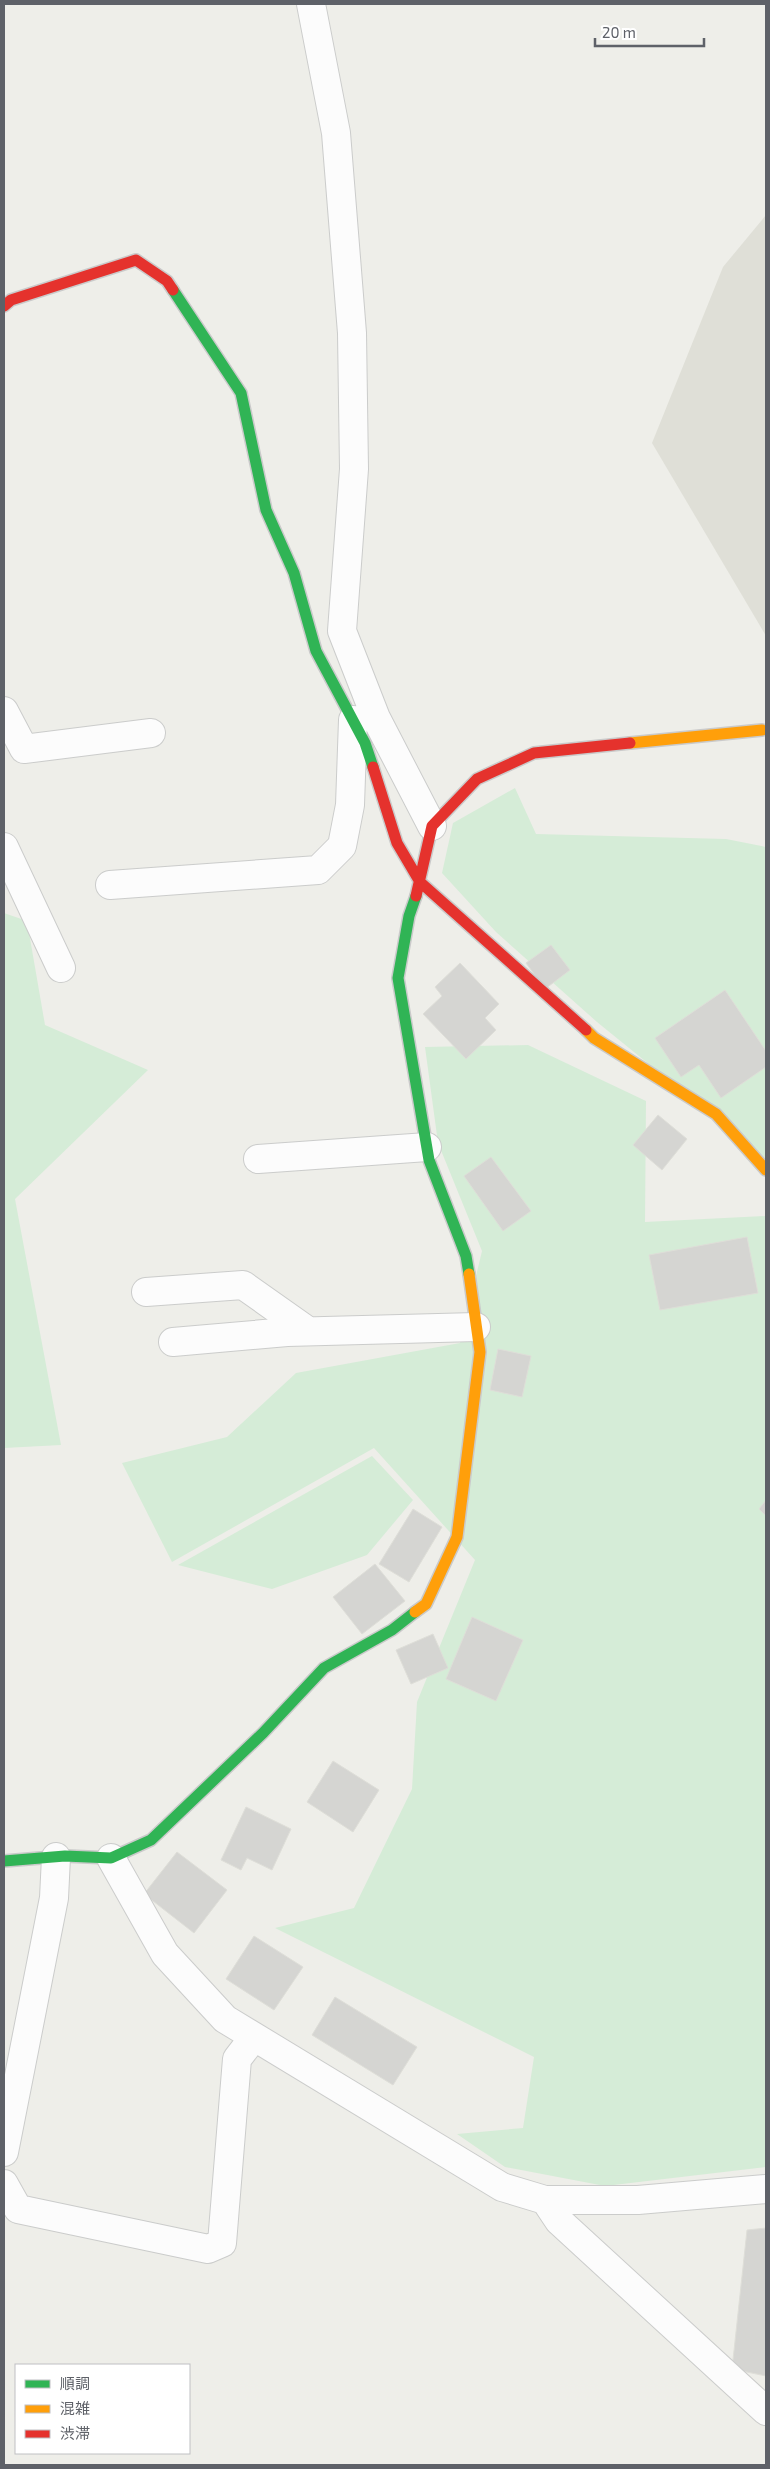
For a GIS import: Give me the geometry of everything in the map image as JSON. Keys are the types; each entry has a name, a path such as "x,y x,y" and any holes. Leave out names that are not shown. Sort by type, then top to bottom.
{"street":[{"path":"311,4 336,133 352,333 354,469 342,631 376,718 432,826"},
{"path":"4,306 11,300 136,260 167,281 241,393 266,510 294,573 316,651 365,743 397,843 420,882 594,1038 716,1114 766,1170"},
{"path":"4,711 24,748 151,733"},
{"path":"110,885 318,870 342,846 350,805 353,720"},
{"path":"4,1861 56,1857 111,1858 151,1840 263,1733 324,1668 392,1630 426,1604 457,1537 480,1352 466,1256 429,1160 408,1048 398,978 409,916 420,882 432,826 477,779 534,753 762,730"},
{"path":"4,847 61,968"},
{"path":"258,1159 427,1147"},
{"path":"146,1292 243,1286 308,1331"},
{"path":"173,1342 308,1331 476,1327"},
{"path":"4,2152 54,1898 56,1857"},
{"path":"111,1858 165,1954 224,2019 502,2187 545,2200 638,2200 766,2189"},
{"path":"4,2184 18,2208 208,2249 222,2243 237,2059 254,2037"},
{"path":"545,2200 559,2221 766,2410"}],"shaded area":[{"path":"766,215 766,636 652,443 723,267"}],"green space":[{"path":"515,788 536,834 726,839 766,847 766,1159 597,1022 496,932 442,873 453,823"},
{"path":"4,913 27,921 45,1025 148,1070 15,1199 61,1445 4,1448"},
{"path":"528,1045 646,1101 645,1222 766,1216 766,2167 605,2186 505,2167 457,2134 523,2128 534,2057 275,1928 354,1908 412,1789 417,1702 475,1560 374,1448 172,1562 122,1463 227,1437 296,1373 460,1343 482,1251 438,1143 425,1047"},
{"path":"372,1456 413,1500 367,1555 272,1589 178,1565"}],"building":[{"path":"551,945 570,970 545,989 526,963"},
{"path":"460,963 499,1004 485,1018 496,1030 466,1059 423,1014 442,996 435,987"},
{"path":"725,990 766,1051 766,1067 721,1098 699,1065 681,1077 655,1038"},
{"path":"658,1115 687,1139 662,1170 633,1145"},
{"path":"491,1157 531,1211 503,1231 464,1176"},
{"path":"747,1237 758,1293 660,1310 649,1255"},
{"path":"498,1349 531,1356 522,1397 490,1390"},
{"path":"766,1500 766,1516 759,1509"},
{"path":"413,1509 442,1527 409,1582 379,1564"},
{"path":"375,1564 405,1601 362,1634 333,1597"},
{"path":"472,1617 523,1640 496,1701 446,1679"},
{"path":"433,1634 448,1668 411,1684 396,1650"},
{"path":"333,1761 379,1790 353,1832 307,1802"},
{"path":"246,1807 291,1829 272,1870 247,1858 241,1870 221,1860"},
{"path":"177,1852 227,1890 194,1933 144,1894"},
{"path":"254,1936 303,1967 274,2010 226,1979"},
{"path":"335,1997 417,2047 393,2085 312,2035"},
{"path":"766,2228 766,2376 732,2369 747,2230"}],"traffic: fast":[{"path":"173,290 241,393 266,510 294,573 316,651 365,743 373,767"},
{"path":"416,896 409,916 398,978 429,1160 466,1256 469,1274"},
{"path":"4,1861 65,1856 111,1858 151,1840 263,1733 324,1668 392,1630 415,1612"}],"traffic: slow":[{"path":"630,743 762,730"},
{"path":"586,1030 594,1038 716,1114 766,1170"},
{"path":"415,1612 426,1604 457,1537 480,1352 469,1274"}],"traffic: jam":[{"path":"4,306 11,300 136,260 167,281 173,290"},
{"path":"416,896 432,826 477,779 534,753 630,743"},
{"path":"373,767 397,843 420,882 586,1030"}]}
